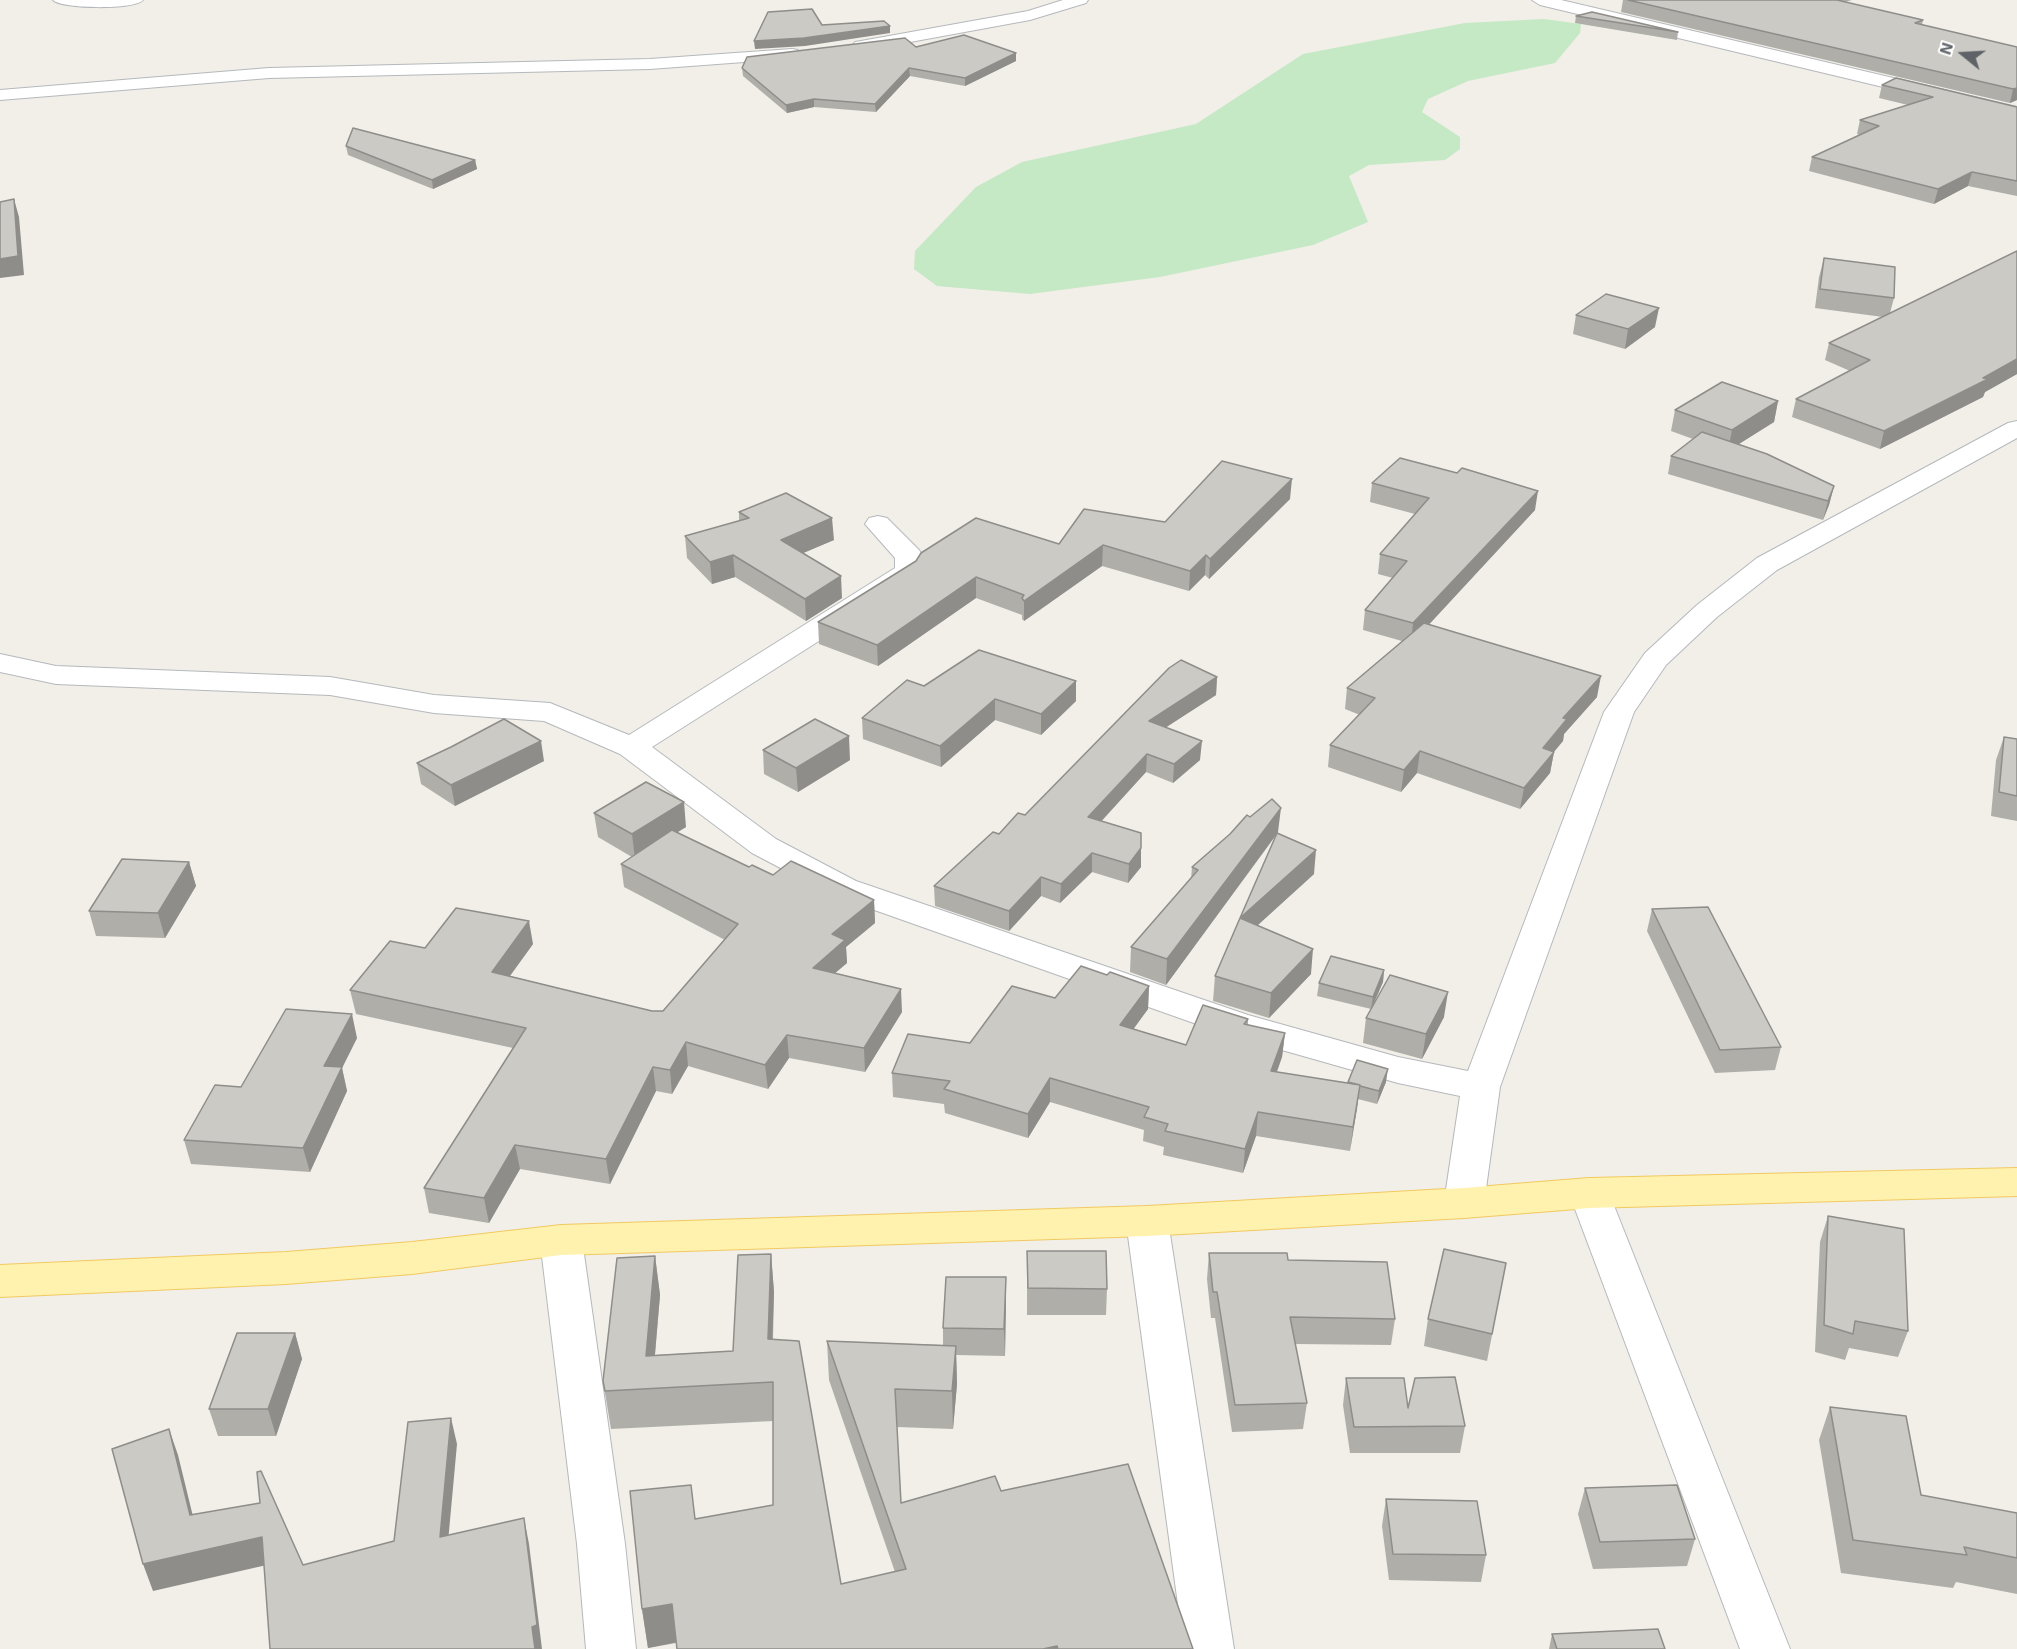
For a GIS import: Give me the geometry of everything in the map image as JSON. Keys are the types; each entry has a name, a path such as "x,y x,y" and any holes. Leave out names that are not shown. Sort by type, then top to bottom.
{"main road":[{"path":"0,1281 286,1268 412,1258 561,1240 1147,1221 1464,1203 1589,1193 2017,1182"}],"street":[{"path":"61,0 113,2 135,0"},
{"path":"844,49 1030,15 1080,0"},
{"path":"1540,0 2017,113"},
{"path":"1600,14 1627,3"},
{"path":"0,95 269,73 650,64 805,53"},
{"path":"1464,1203 1481,1087 1619,712 1655,660 1707,610 1767,564 2017,428"},
{"path":"631,747 905,574 910,566 909,556 878,524"},
{"path":"0,663 56,675 330,686 434,704 549,712 631,747 764,846 844,888 1235,1024 1398,1070 1481,1087"},
{"path":"1589,1193 1765,1649"},
{"path":"1147,1221 1209,1649"},
{"path":"561,1240 601,1544 611,1649"}],"green space":[{"path":"1544,19 1581,24 1580,33 1555,63 1468,81 1428,99 1422,112 1460,137 1460,149 1445,160 1369,165 1349,176 1368,222 1313,245 1160,277 1030,294 937,286 914,269 915,251 976,187 1022,162 1196,124 1303,54 1465,23"}],"building":[{"path":"1628,0 1837,0 1923,20 1915,23 2017,47 2017,88 2013,89"},
{"path":"812,9 822,25 884,21 890,26 804,38 754,41 768,12"},
{"path":"1592,12 1678,32 1576,16"},
{"path":"964,35 1016,53 965,78 909,68 875,104 814,99 786,105 742,68 747,57 905,38 916,47"},
{"path":"1896,78 2017,107 2017,181 1972,172 1938,189 1812,157 1879,126 1860,120 1933,97 1882,85"},
{"path":"353,128 475,160 432,180 346,146"},
{"path":"14,199 18,256 0,259 0,202"},
{"path":"2017,251 2017,359 1983,378 1988,379 1884,431 1796,399 1870,360 1829,343"},
{"path":"1824,258 1895,267 1894,298 1820,289"},
{"path":"1606,294 1659,308 1628,329 1576,315"},
{"path":"1722,382 1778,401 1732,430 1675,410"},
{"path":"1702,432 1767,454 1834,486 1828,501 1671,456"},
{"path":"1400,458 1457,473 1462,468 1538,491 1413,623 1365,610 1407,561 1380,554 1429,498 1372,483"},
{"path":"1222,461 1292,479 1210,559 1206,555 1190,571 1103,545 1024,601 1022,598 1024,595 976,577 877,645 818,622 916,561 921,553 976,518 1059,544 1084,509 1165,522"},
{"path":"786,493 832,518 781,540 841,576 805,599 733,555 710,562 685,536 749,518 739,512"},
{"path":"1424,623 1601,676 1563,718 1567,719 1543,748 1554,752 1524,788 1420,751 1404,770 1330,745 1375,698 1347,688"},
{"path":"979,650 1076,681 1041,714 995,699 940,746 862,718 907,680 924,686"},
{"path":"1181,660 1217,677 1149,721 1202,741 1174,764 1147,754 1088,817 1141,833 1141,848 1129,864 1092,853 1061,884 1041,877 1009,911 934,886 993,832 999,834 1018,813 1025,815 1169,668"},
{"path":"504,719 541,741 451,785 417,763 451,747"},
{"path":"815,719 849,736 796,768 763,750"},
{"path":"2004,737 2017,739 2017,796 1999,792"},
{"path":"646,782 684,802 632,834 594,813"},
{"path":"1272,799 1281,808 1167,959 1131,947 1198,870 1192,867 1230,834 1247,815 1250,817"},
{"path":"672,830 749,867 752,865 773,875 791,861 874,900 832,934 845,940 813,968 901,989 864,1048 787,1035 765,1065 686,1042 670,1070 653,1067 606,1159 515,1145 484,1198 424,1188 526,1028 350,990 390,941 425,948 456,908 529,921 492,972 652,1011 663,1011 738,924 621,864"},
{"path":"1277,833 1316,850 1240,918"},
{"path":"122,859 189,862 158,913 89,911"},
{"path":"1708,907 1781,1047 1720,1050 1652,909"},
{"path":"1240,918 1313,949 1271,993 1215,976"},
{"path":"1331,956 1384,970 1373,997 1319,983"},
{"path":"1081,966 1107,975 1110,972 1149,986 1120,1025 1186,1045 1203,1005 1248,1019 1244,1024 1285,1033 1271,1071 1360,1085 1353,1127 1258,1112 1245,1149 1165,1131 1168,1124 1144,1117 1149,1107 1050,1078 1028,1114 944,1089 950,1081 892,1073 908,1034 970,1043 1012,986 1055,998"},
{"path":"1390,975 1448,992 1426,1034 1366,1018"},
{"path":"286,1009 352,1014 324,1066 342,1067 303,1148 184,1140 215,1085 241,1087"},
{"path":"1357,1060 1388,1069 1379,1091 1348,1082"},
{"path":"1828,1216 1904,1229 1908,1331 1855,1321 1853,1334 1824,1325"},
{"path":"1444,1249 1506,1263 1492,1334 1428,1319"},
{"path":"1027,1251 1106,1251 1107,1289 1028,1288"},
{"path":"1209,1253 1287,1253 1288,1260 1387,1262 1395,1319 1290,1317 1307,1403 1235,1405 1217,1292 1213,1292"},
{"path":"771,1254 768,1339 799,1341 841,1584 906,1569 827,1341 956,1346 952,1391 895,1389 901,1503 995,1476 1001,1491 1128,1464 1193,1649 1058,1649 1057,1646 1043,1649 677,1649 672,1604 642,1609 630,1491 691,1485 695,1519 773,1505 773,1382 605,1391 603,1381 617,1258 655,1256 646,1356 733,1351 738,1255"},
{"path":"946,1277 1006,1277 1004,1329 943,1328"},
{"path":"237,1333 295,1333 268,1409 209,1409"},
{"path":"1455,1377 1465,1426 1354,1427 1346,1378 1404,1378 1408,1408 1415,1378"},
{"path":"1830,1407 1906,1416 1921,1495 2017,1513 2017,1558 1964,1547 1967,1555 1853,1540"},
{"path":"451,1418 440,1537 524,1518 537,1625 532,1627 535,1649 270,1649 262,1537 143,1564 112,1449 169,1429 190,1515 260,1503 257,1472 261,1471 303,1565 394,1541 408,1422"},
{"path":"1677,1485 1695,1539 1600,1542 1585,1488"},
{"path":"1386,1499 1477,1501 1486,1555 1393,1554"},
{"path":"1658,1629 1665,1649 1557,1649 1552,1634"}]}
